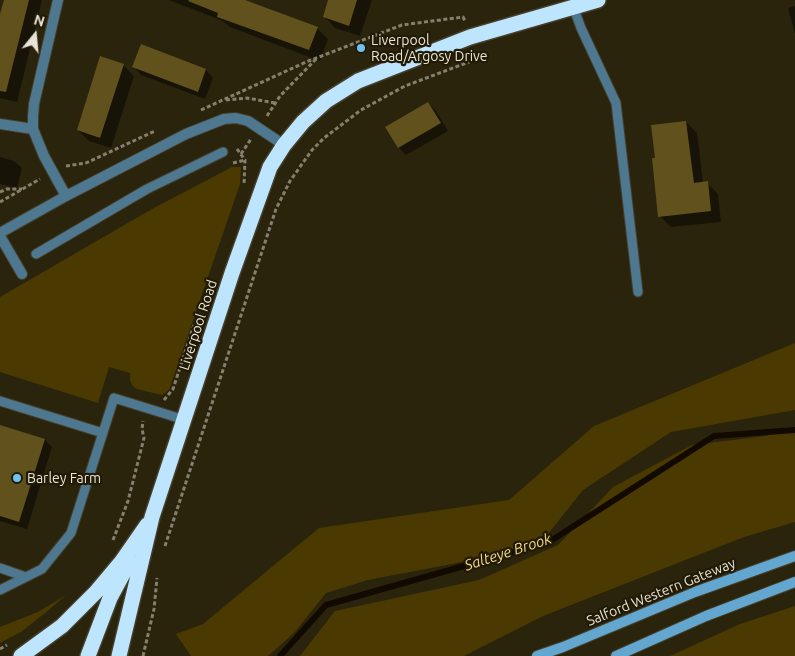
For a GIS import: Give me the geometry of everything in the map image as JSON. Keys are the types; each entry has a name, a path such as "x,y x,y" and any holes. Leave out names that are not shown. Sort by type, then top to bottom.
{"highway":[{"name":"Liverpool Road","path":"119,656 152,517 232,273 270,167 284,146 303,122 326,101 358,82 470,37 598,0"},
{"name":"Liverpool Road","path":"88,656 110,598 152,517"},
{"path":"22,656 62,626 96,592 122,561 152,517"}],"street":[{"path":"58,0 34,104 34,129 44,156 66,196"},
{"path":"22,274 0,235 66,196 186,134 224,118 236,118 248,121 284,146"},
{"path":"0,124 34,129"},
{"name":"Salford Western Gateway","path":"537,656 695,592 795,556"},
{"path":"616,656 706,616 795,582"}],"lane":[{"path":"573,6 581,28 616,103 638,292"},
{"path":"36,254 147,189 223,152"},
{"path":"0,590 42,569 71,534 114,398 185,420"},
{"path":"0,401 103,433"},
{"path":"0,568 26,577"}],"path":[{"path":"197,112 318,57 402,25 463,17"},
{"path":"223,100 247,98 275,103 318,57"},
{"path":"162,554 276,209 290,181 312,150 324,138 361,110 405,86 477,59"},
{"path":"69,164 86,163 163,128"},
{"path":"0,202 38,180"},
{"path":"0,192 7,189 22,189"},
{"path":"110,545 128,501 144,438 143,420"},
{"path":"143,656 154,609 158,572"},
{"path":"0,649 10,644"}],"shaded area":[{"path":"232,167 241,167 240,184 169,390 162,395 137,389 130,380 130,373 109,367 98,403 0,372 0,297 152,209"},
{"path":"795,343 795,410 671,432 583,490 548,534 516,548 457,563 368,580 326,593 295,632 268,656 191,656 176,634 203,624 319,528 509,500 594,426"},
{"path":"795,428 795,522 744,537 543,616 464,656 300,656 335,611 479,580 558,545 613,487 692,445 765,436"},
{"path":"66,595 21,632 0,643 0,627 38,612"},
{"path":"795,606 795,656 670,656 740,624"}],"building":[{"path":"4,0 29,0 6,92 0,91 0,14"},
{"path":"189,0 245,0 318,27 309,50 217,17 218,13"},
{"path":"328,0 357,0 349,26 323,17"},
{"path":"141,44 206,69 198,92 132,67"},
{"path":"100,56 124,64 100,138 77,130"},
{"path":"428,102 441,123 398,148 385,127"},
{"path":"686,121 694,183 708,181 711,211 658,217 652,158 655,158 651,125"},
{"name":"Barley Farm","path":"0,425 45,439 19,522 0,516"}],"waterway":[{"name":"Salteye Brook","path":"280,656 326,605 549,542 714,436 795,430"}],"place":[{"name":"Liverpool Road/Argosy Drive","path":"361,48"},
{"name":"Barley Farm","path":"17,478"}]}
